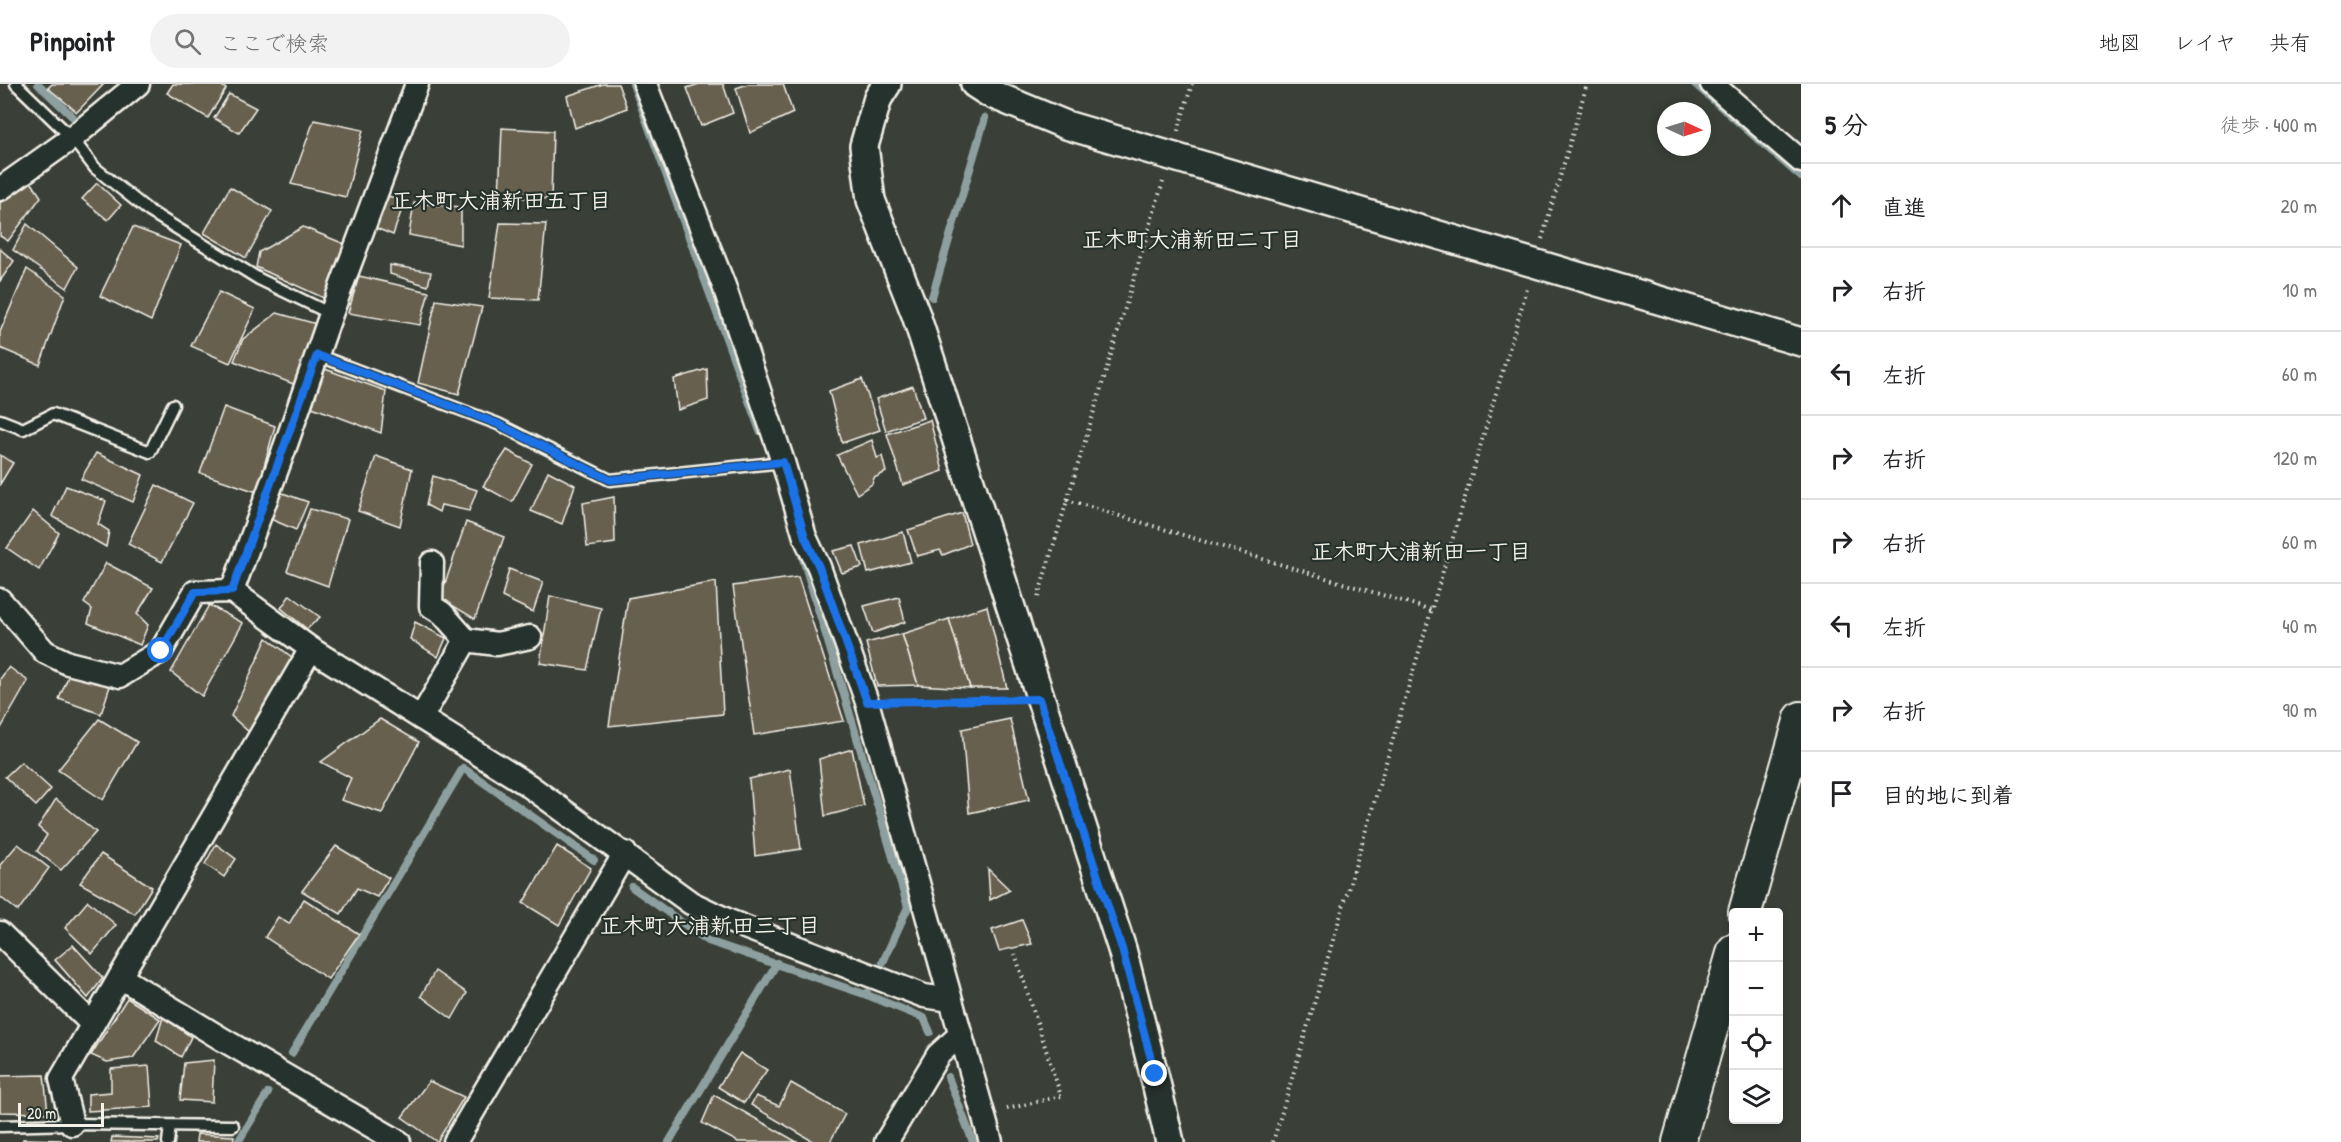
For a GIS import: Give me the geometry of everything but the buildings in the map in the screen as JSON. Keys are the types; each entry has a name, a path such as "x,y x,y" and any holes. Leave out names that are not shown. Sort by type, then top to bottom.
{"main road":[{"path":"1745,908 1801,718"},
{"path":"1678,1142 1730,962"}],"street":[{"path":"0,189 72,138 138,84"},
{"path":"232,591 331,314 417,84"},
{"path":"645,84 724,286 783,462 805,537 819,567 867,702 992,1142"},
{"path":"887,84 878,98 864,146 871,200 916,315 1122,949 1155,1074 1170,1142"},
{"path":"975,84 989,93 1066,125 1801,342"},
{"path":"1712,84 1801,161"},
{"path":"432,563 430,606 442,613 466,640 497,644 530,637"},
{"path":"0,600 45,652 68,663 120,676 161,651 195,592 232,591 311,649 528,785 691,903 729,921 924,996 951,1000"},
{"path":"421,718 466,640"},
{"path":"72,1124 61,1079 311,649"},
{"path":"456,1142 625,853"},
{"path":"0,934 92,1024"},
{"path":"120,977 399,1142"},
{"path":"886,1142 938,1055 960,1035"}],"lane":[{"path":"16,84 72,138 95,168 149,210 259,279 331,314"},
{"path":"317,355 498,424 610,480 783,462"},
{"path":"0,420 23,429 53,414 150,452 173,405"},
{"path":"0,1126 72,1124 233,1126"},
{"path":"168,1142 170,1126"}],"path":[{"path":"1019,634 1031,620 1192,84"},
{"path":"1273,1142 1587,84"},
{"path":"1067,500 1432,609"},
{"path":"867,702 1039,699"},
{"path":"983,1115 1061,1096 1015,954"}],"waterway":[{"path":"38,84 73,117"},
{"path":"633,84 760,431"},
{"path":"1695,84 1801,177"},
{"path":"932,297 985,118"},
{"path":"801,552 908,907 883,962"},
{"path":"292,1053 463,768 594,860"},
{"path":"632,887 708,941 867,995"},
{"path":"669,1142 777,963"},
{"path":"867,993 867,995 924,1018 930,1032"},
{"path":"948,1077 973,1142"},
{"path":"238,1142 268,1093"}],"district":[{"name":"正木町大浦新田五丁目","path":"501,200"},
{"name":"正木町大浦新田二丁目","path":"1192,239"},
{"name":"正木町大浦新田一丁目","path":"1421,551"},
{"name":"正木町大浦新田三丁目","path":"710,925"}],"route":[{"path":"161,651 195,592 232,591 317,355 498,424 610,480 783,462 805,537 819,567 867,702 1039,699 1122,949 1155,1074"}]}
